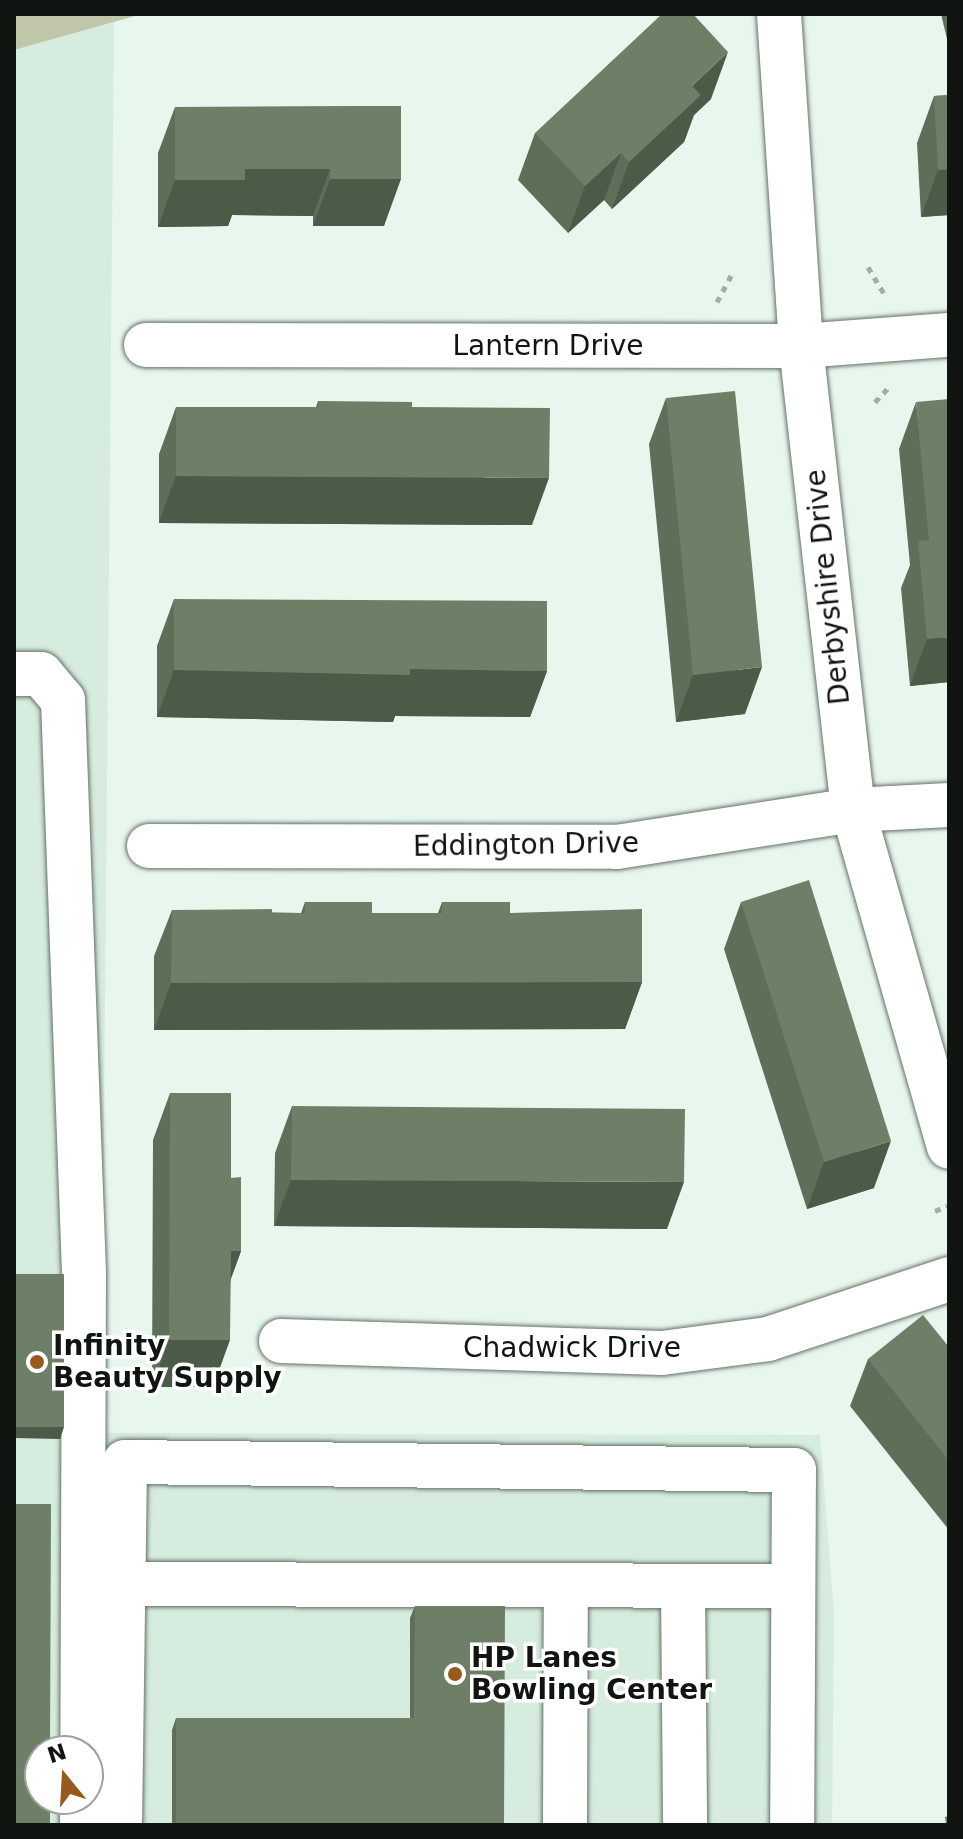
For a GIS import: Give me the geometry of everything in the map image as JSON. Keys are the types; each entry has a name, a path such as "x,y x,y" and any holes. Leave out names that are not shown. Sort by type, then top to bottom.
{"street":[{"name":"Derbyshire Drive","path":"779,14 801,346 853,810 949,1147"},
{"name":"Lantern Drive","path":"146,345 801,346 949,335"},
{"path":"14,674 41,674 63,700 84,1273 82,1735"},
{"name":"Eddington Drive","path":"149,846 617,847 853,810 949,805"},
{"name":"Chadwick Drive","path":"281,1341 662,1353 768,1339 949,1279"},
{"path":"120,1825 125,1462 794,1470 792,1825"},
{"path":"123,1584 793,1586"},
{"path":"565,1825 566,1585"},
{"path":"683,1586 685,1825"}],"path":[{"path":"868,267 886,297"},
{"path":"716,304 733,272"},
{"path":"875,402 890,386"},
{"path":"935,1211 947,1206"}],"shaded area":[{"path":"14,14 142,14 14,50"},
{"path":"114,22 101,1433 820,1435 834,1613 832,1825 14,1825 14,50"}],"building":[{"path":"662,14 693,14 728,52 692,86 701,95 629,162 621,153 585,186 535,133"},
{"path":"949,95 949,169 938,170 934,96"},
{"path":"401,106 401,179 330,179 330,169 245,169 245,180 175,180 175,107"},
{"path":"735,391 762,667 693,675 666,398"},
{"path":"949,399 949,637 927,639 918,541 929,540 916,402"},
{"path":"318,401 412,402 412,407 550,408 549,478 176,476 176,407 319,407"},
{"path":"174,599 547,601 547,671 410,669 410,675 174,670"},
{"path":"809,880 891,1141 824,1162 741,902"},
{"path":"305,902 372,902 372,913 442,913 442,902 510,902 510,913 642,909 642,982 171,983 172,910 272,909 272,913 305,913"},
{"path":"170,1093 231,1093 231,1178 241,1177 241,1251 231,1251 230,1340 169,1340"},
{"path":"292,1106 685,1109 684,1182 291,1180"},
{"name":"Infinity Beauty Supply","path":"14,1274 64,1274 64,1427 14,1427"},
{"path":"923,1315 949,1347 949,1461 868,1359"},
{"path":"14,1504 51,1504 50,1735 24,1735 24,1815 50,1815 50,1825 14,1825"},
{"name":"HP Lanes Bowling Center","path":"415,1606 505,1606 504,1825 176,1825 176,1718 414,1718"}],"place":[{"name":"Infinity Beauty Supply","path":"37,1362"},
{"name":"HP Lanes Bowling Center","path":"455,1674"}]}
